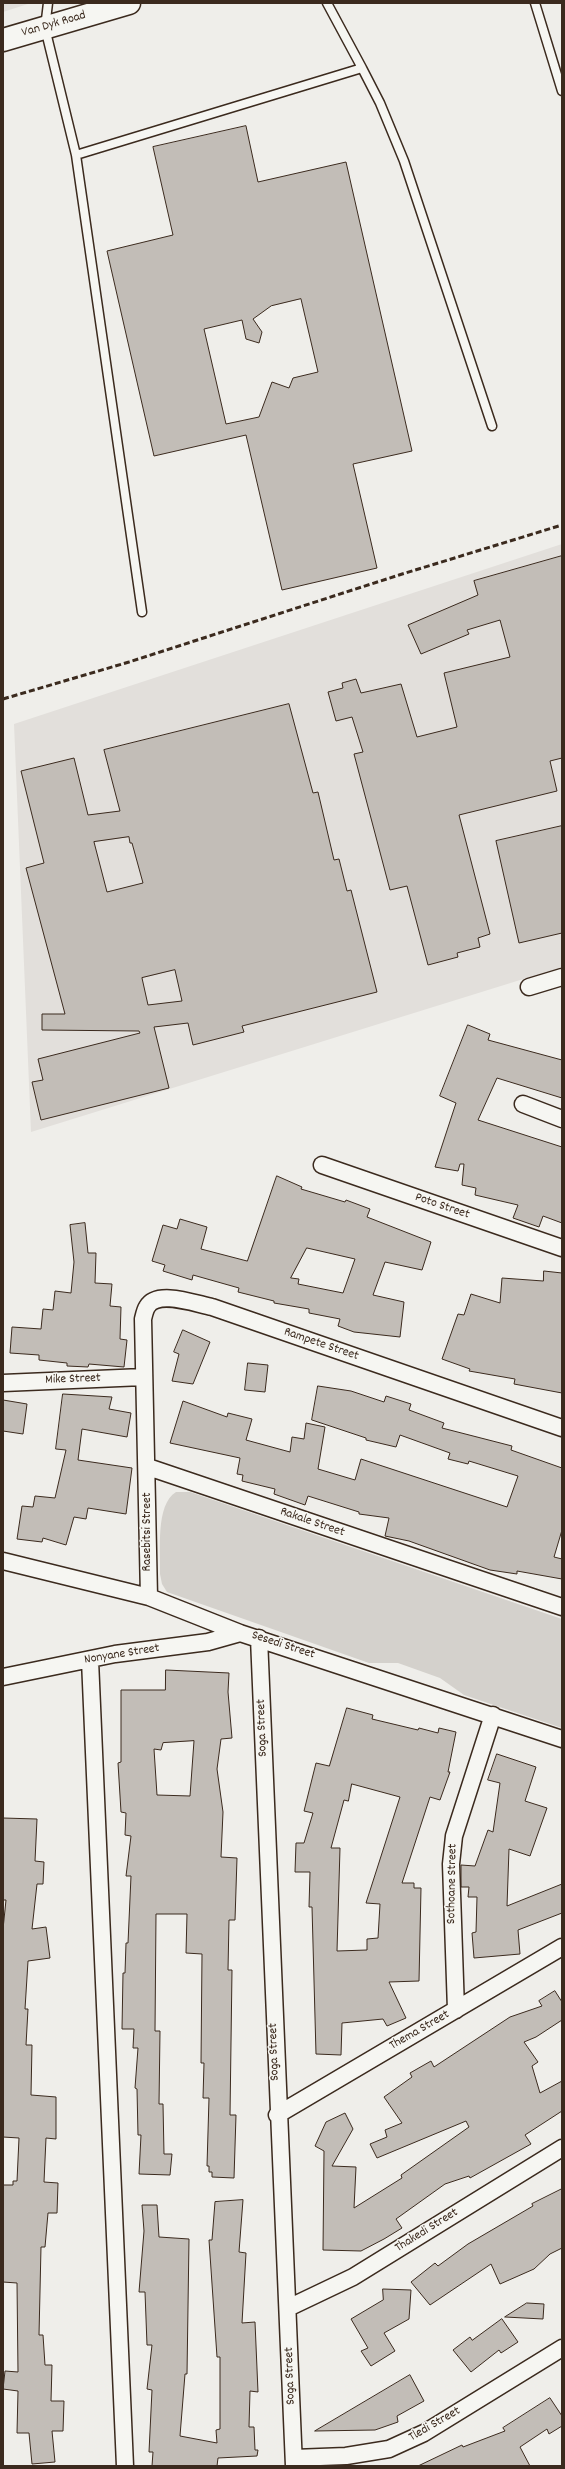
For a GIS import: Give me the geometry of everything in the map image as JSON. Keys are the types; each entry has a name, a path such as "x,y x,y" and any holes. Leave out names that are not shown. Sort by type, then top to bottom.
{"main road":[{"name":"Van Dyk Road","path":"3,40 115,5"}],"street":[{"path":"529,988 562,977"},
{"path":"523,1104 562,1119"},
{"name":"Poto Street","path":"322,1165 562,1248"},
{"name":"Rampete Street","path":"143,1377 143,1319 147,1307 155,1300 173,1298 212,1307 562,1428"},
{"path":"143,1377 148,1467"},
{"name":"Mike Street","path":"3,1383 143,1377"},
{"name":"Rasebitsi Street","path":"148,1467 149,1597"},
{"name":"Rakale Street","path":"148,1467 562,1607"},
{"name":"Sesedi Street","path":"3,1561 149,1597 240,1633 493,1715 562,1739"},
{"name":"Nonyane Street","path":"3,1677 90,1660 203,1643 240,1633"},
{"name":"Soga Street","path":"259,1638 277,2115 288,2308 294,2462"},
{"path":"90,1660 125,2466"},
{"name":"Sothoane Street","path":"456,2010 450,1864 454,1836 493,1715"},
{"name":"Thema Street","path":"277,2115 562,1946"},
{"name":"Thakedi Street","path":"288,2308 353,2277 562,2148"},
{"name":"Tledi Street","path":"294,2462 389,2449 424,2433 562,2348"}],"lane":[{"path":"48,3 45,28 76,156 142,612"},
{"path":"326,3 380,103 404,160 492,426"},
{"path":"536,3 562,91"},
{"path":"76,156 362,68"}],"shaded area":[{"path":"3,3 31,3 3,12"},
{"path":"562,544 562,967 31,1132 14,724"},
{"path":"176,1492 190,1492 562,1619 562,1728 464,1695 440,1678 398,1663 369,1663 167,1592 162,1584 160,1574 160,1529 165,1507 169,1498"}],"building":[{"path":"246,126 258,182 346,162 412,451 353,464 377,568 282,590 246,435 154,456 107,251 173,235 153,147","holes":["301,299 318,372 293,378 289,388 272,382 259,417 226,424 204,329 242,320 246,339 259,343 262,332 253,319 271,306"]},
{"path":"562,556 562,758 550,761 557,791 459,815 490,934 478,938 480,947 457,953 458,957 428,965 407,886 390,890 354,754 363,752 352,717 336,721 328,692 343,688 342,683 356,679 361,693 401,684 417,737 457,727 444,673 510,657 500,620 467,630 469,634 421,654 408,625 478,595 474,581"},
{"path":"289,704 313,793 318,792 334,860 339,859 347,891 351,890 377,992 242,1026 244,1032 193,1045 188,1023 154,1027 169,1088 41,1120 32,1082 43,1080 38,1059 140,1033 139,1031 42,1030 42,1014 65,1014 26,868 44,863 21,771 74,758 88,815 120,811 104,750","holes":["129,837 143,883 107,892 94,842","175,970 182,1001 148,1005 142,978"]},
{"path":"562,826 562,933 519,943 496,841"},
{"path":"468,1025 490,1034 488,1040 562,1060 562,1098 497,1078 478,1120 562,1147 562,1223 543,1216 539,1227 513,1218 518,1205 475,1195 476,1188 462,1185 464,1164 460,1164 458,1171 435,1167 456,1103 440,1096"},
{"path":"277,1176 302,1187 301,1189 345,1202 346,1200 370,1209 367,1217 431,1242 422,1270 385,1262 373,1295 404,1302 400,1337 354,1332 338,1326 340,1319 309,1313 309,1309 274,1303 274,1301 238,1292 239,1288 193,1275 192,1280 163,1271 165,1265 152,1261 163,1225 177,1229 180,1219 207,1227 201,1249 247,1261","holes":["307,1248 355,1259 343,1293 298,1284 299,1279 291,1278"]},
{"path":"85,1223 88,1253 96,1253 95,1283 112,1284 110,1306 121,1307 120,1339 127,1340 124,1367 89,1364 88,1367 67,1366 67,1363 39,1360 39,1355 10,1353 12,1327 41,1329 43,1309 53,1310 55,1291 71,1293 74,1262 70,1225"},
{"path":"544,1271 562,1273 562,1393 514,1384 515,1379 469,1371 470,1369 442,1359 458,1314 464,1315 471,1294 500,1303 502,1278 543,1281"},
{"path":"183,1330 210,1342 193,1384 172,1381 179,1354 174,1352"},
{"path":"248,1363 268,1365 265,1392 245,1390"},
{"path":"318,1386 351,1391 384,1402 386,1396 411,1404 409,1410 444,1423 442,1428 512,1446 511,1450 562,1468 562,1530 554,1557 562,1559 562,1579 517,1571 517,1574 490,1570 409,1541 385,1536 389,1518 359,1514 359,1512 308,1496 305,1505 274,1494 275,1489 242,1481 243,1475 237,1474 240,1458 170,1443 183,1401 227,1417 228,1413 252,1419 246,1440 290,1452 292,1437 304,1439 306,1423 325,1427 318,1469 355,1480 361,1459 507,1507 518,1476 469,1461 468,1464 448,1459 450,1453 400,1435 396,1447 366,1440 366,1438 312,1420"},
{"path":"63,1394 112,1397 109,1409 131,1413 127,1437 82,1429 78,1460 132,1468 126,1514 88,1508 86,1519 74,1517 66,1545 43,1538 42,1542 17,1539 22,1506 33,1507 35,1496 55,1498 66,1450 56,1449"},
{"path":"3,1400 27,1404 23,1434 3,1431"},
{"path":"166,1670 229,1673 228,1692 232,1738 221,1739 217,1769 223,1812 221,1857 237,1858 235,1920 229,1920 228,1970 232,1970 230,2115 236,2115 234,2178 212,2177 212,2172 209,2172 209,2166 207,2166 209,2098 203,2098 204,2063 201,2063 202,1954 186,1953 187,1914 156,1914 155,2031 160,2031 159,2104 163,2104 164,2154 172,2154 170,2175 139,2174 141,2135 138,2135 137,2089 135,2088 138,2048 133,2048 134,2029 122,2029 123,1973 125,1973 126,1943 128,1943 131,1876 126,1876 131,1836 125,1835 126,1813 121,1812 118,1763 121,1762 121,1690 165,1690","holes":["194,1741 190,1796 157,1795 154,1749 161,1750 163,1743"]},
{"path":"347,1708 373,1715 372,1719 418,1730 419,1728 438,1733 439,1728 456,1732 448,1772 450,1772 440,1800 430,1797 402,1883 414,1883 414,1888 421,1888 419,1981 389,1982 406,2018 387,2026 383,2019 342,2023 341,2055 316,2054 312,1907 309,1907 310,1872 295,1872 296,1843 304,1843 313,1813 304,1811 316,1763 329,1766","holes":["352,1784 400,1797 366,1903 380,1904 378,1938 367,1939 367,1950 337,1951 340,1848 331,1848 344,1800 348,1801"]},
{"path":"497,1754 536,1767 525,1801 547,1808 530,1856 509,1849 507,1906 562,1884 562,1913 518,1930 520,1954 474,1958 472,1933 476,1932 477,1897 468,1897 469,1887 461,1887 461,1865 475,1866 488,1830 493,1832 500,1783 488,1780"},
{"path":"3,1818 37,1819 35,1861 44,1862 43,1884 37,1884 32,1929 46,1927 50,1958 28,1961 25,2009 28,2009 26,2045 32,2045 31,2095 56,2097 56,2139 46,2138 44,2182 58,2183 57,2213 48,2213 45,2247 41,2247 39,2335 43,2335 45,2365 52,2365 51,2401 64,2401 63,2431 52,2431 55,2462 32,2464 29,2433 17,2433 18,2391 3,2389 5,2371 18,2372 17,2283 3,2282 3,2185 13,2185 13,2181 17,2181 19,2138 3,2137 3,1929 6,1900 3,1900"},
{"path":"555,1991 562,2002 562,2020 536,2037 524,2042 538,2062 532,2066 540,2093 562,2081 562,2111 525,2135 531,2144 470,2178 469,2176 445,2184 396,2219 402,2228 384,2239 361,2251 323,2250 324,2151 315,2146 326,2122 345,2113 353,2129 332,2166 356,2167 354,2208 402,2178 401,2175 469,2127 466,2121 377,2158 370,2144 387,2137 385,2130 402,2123 384,2097 412,2077 410,2073 431,2061 434,2067 510,2017 542,2006 539,2001"},
{"path":"562,2189 562,2248 550,2254 534,2269 500,2284 491,2264 430,2305 411,2282 435,2263 438,2266 468,2244 533,2206 532,2204"},
{"path":"243,2200 239,2252 246,2253 242,2323 255,2322 258,2392 250,2391 249,2427 254,2427 255,2450 258,2450 257,2456 218,2458 217,2466 152,2466 153,2452 149,2452 152,2390 147,2389 152,2345 147,2345 145,2292 139,2292 144,2231 142,2205 157,2205 159,2237 189,2239 187,2374 185,2374 180,2436 217,2443 216,2430 220,2429 220,2357 217,2357 209,2240 212,2240 215,2202"},
{"path":"383,2289 411,2290 409,2319 384,2333 395,2351 371,2366 361,2351 368,2348 351,2319 383,2300"},
{"path":"527,2303 544,2304 543,2319 505,2317"},
{"path":"502,2319 518,2342 501,2353 499,2350 471,2372 453,2350 470,2337 472,2340"},
{"path":"410,2375 424,2401 397,2416 398,2422 375,2430 315,2431"},
{"path":"550,2398 562,2416 562,2426 549,2434 547,2429 520,2447 530,2466 418,2466 462,2445 463,2447 505,2431 503,2428"}],"railway":[{"path":"3,699 129,662 399,575 562,525"}]}
